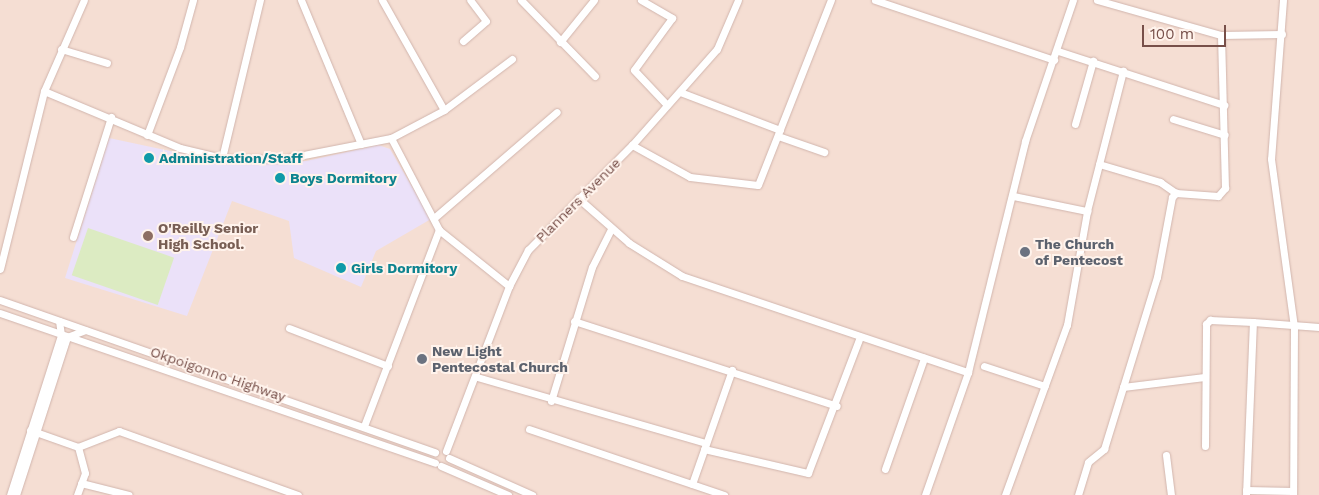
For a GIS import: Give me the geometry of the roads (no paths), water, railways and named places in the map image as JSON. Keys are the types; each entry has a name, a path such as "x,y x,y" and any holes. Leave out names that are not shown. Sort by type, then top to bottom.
{"street":[{"path":"0,269 44,91 84,0"},
{"path":"146,136 180,48 193,0"},
{"path":"222,158 260,0"},
{"path":"301,0 361,144"},
{"path":"382,0 444,110"},
{"path":"463,41 486,21 470,0"},
{"path":"521,0 595,76"},
{"path":"560,42 594,0"},
{"path":"641,0 672,18 634,70 667,106"},
{"name":"Planners Avenue","path":"447,455 477,377 508,286 528,250 632,146 722,42 738,0"},
{"path":"632,146 690,177 754,186 762,182 831,0"},
{"path":"875,0 1054,60"},
{"path":"925,495 968,372 1013,196 1025,141 1058,50 1073,0"},
{"path":"1097,0 1221,35 1282,34"},
{"path":"1253,322 1246,492 1293,493 1294,326 1271,159 1282,34 1283,0"},
{"path":"1099,164 1160,182 1176,193 1218,196 1224,192 1225,135 1221,35"},
{"path":"61,49 107,63"},
{"path":"1058,50 1224,105"},
{"path":"44,91 111,117 146,136 222,158 283,159 392,138 444,110 512,59"},
{"path":"1075,124 1093,61"},
{"path":"1004,495 1067,325 1087,210 1124,71"},
{"path":"680,92 824,152"},
{"path":"434,218 557,112"},
{"path":"72,237 111,117"},
{"path":"1173,119 1225,135"},
{"path":"392,138 439,230 508,286"},
{"path":"1078,495 1088,462 1104,449 1157,277 1176,193"},
{"path":"1013,196 1087,210"},
{"path":"578,198 611,229 682,276 968,372"},
{"path":"551,402 592,267 611,229"},
{"path":"364,426 439,230"},
{"name":"Okpoigonno Highway","path":"0,300 436,452"},
{"name":"Okpoigonno Highway","path":"0,313 438,465 508,495"},
{"path":"16,495 64,336 59,321"},
{"path":"1205,446 1204,378 1207,321 1319,327"},
{"path":"574,322 732,370 837,406"},
{"path":"289,328 388,366"},
{"path":"64,336 85,330"},
{"path":"477,377 551,402 808,473 837,406 860,337"},
{"path":"885,469 924,358"},
{"path":"984,366 1045,386"},
{"path":"692,484 732,370"},
{"path":"1123,387 1204,378"},
{"path":"529,429 724,495"},
{"path":"34,431 78,447 119,431 298,495"},
{"path":"10,495 34,431"},
{"path":"77,495 85,465 78,447"},
{"path":"438,465 436,452 447,455 532,495"},
{"path":"438,465 447,455"},
{"path":"1166,455 1171,495"},
{"path":"81,483 128,495"}],"place":[{"name":"Administration/Staff","path":"149,158"},
{"name":"Boys Dormitory","path":"280,178"},
{"name":"O'Reilly Senior High School.","path":"148,236"},
{"name":"The Church of Pentecost","path":"1025,252"},
{"name":"Girls Dormitory","path":"341,268"},
{"name":"New Light Pentecostal Church","path":"422,359"}]}
